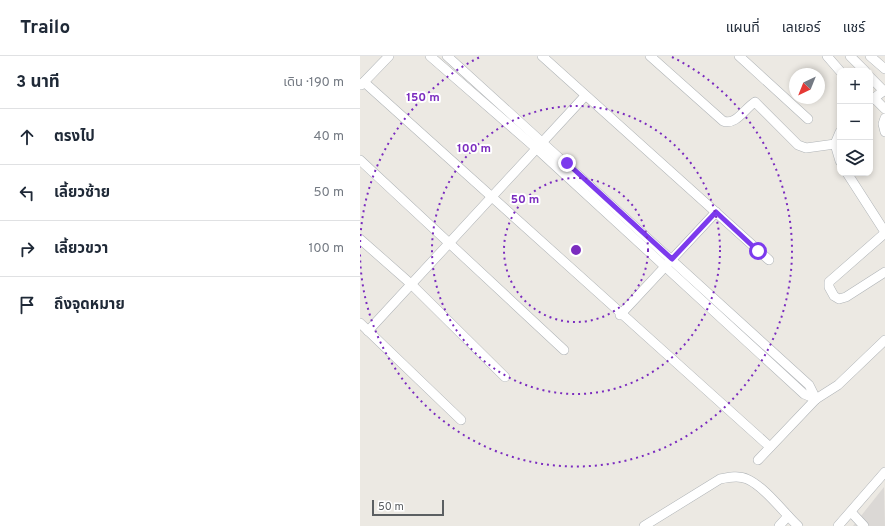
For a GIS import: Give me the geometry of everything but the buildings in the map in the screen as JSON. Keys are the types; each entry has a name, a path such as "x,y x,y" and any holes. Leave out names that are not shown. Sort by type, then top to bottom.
{"street":[{"path":"389,56 362,84 493,197 620,315 689,374 770,447"},
{"path":"430,56 537,149 804,394 816,399"},
{"path":"447,56 544,142 810,385 816,399"},
{"path":"542,56 769,260"},
{"path":"650,56 723,122 733,122 755,102 758,103 798,145 806,148 835,144"},
{"path":"739,56 808,119"},
{"path":"827,56 837,68"},
{"path":"850,56 862,68"},
{"path":"870,56 885,69"},
{"path":"873,80 884,90 873,99"},
{"path":"368,331 585,96"},
{"path":"873,101 885,109"},
{"path":"885,118 883,124 885,132"},
{"path":"837,139 835,144 837,151"},
{"path":"360,160 564,350"},
{"path":"849,176 885,232 829,282 828,287 834,296 839,299 846,297 885,272"},
{"path":"620,315 716,212"},
{"path":"360,239 411,284 505,376"},
{"path":"360,323 460,420"},
{"path":"758,460 816,399 838,385 885,340"},
{"path":"644,526 720,479 733,476 747,479 760,488 798,526"},
{"path":"838,526 884,476"},
{"path":"851,512 864,526"},
{"path":"779,526 788,516"}],"shaded area":[{"path":"884,487 885,526 853,526"}],"route":[{"path":"567,163 672,259 716,212 758,251"}]}
